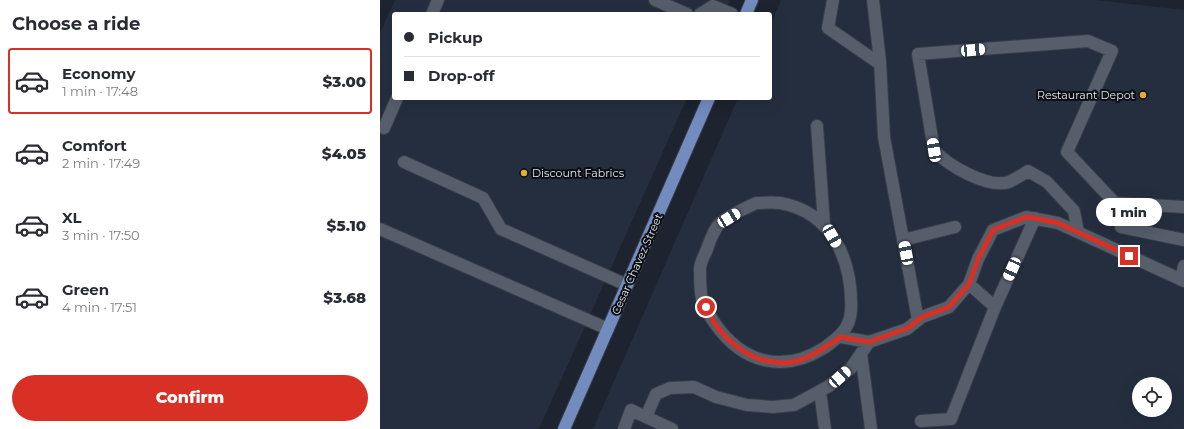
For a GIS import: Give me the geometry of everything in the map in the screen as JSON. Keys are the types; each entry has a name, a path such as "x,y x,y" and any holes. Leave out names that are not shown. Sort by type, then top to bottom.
{"main road":[{"path":"747,12 752,0"},
{"name":"Cesar Chavez Street","path":"564,429 708,100"}],"lane":[{"path":"433,12 438,0"},
{"path":"654,0 682,12"},
{"path":"833,0 828,28 880,64"},
{"path":"872,0 880,64 884,137 918,320"},
{"path":"702,12 713,3 729,12"},
{"path":"1078,232 1074,211 1047,182 1041,178 1028,171 1008,182 991,182 954,167 941,158 934,150 918,54 1088,41 1112,52 1067,152 1115,203 1184,207"},
{"path":"384,128 396,100"},
{"path":"816,126 824,224"},
{"path":"404,162 483,198 501,229 627,285"},
{"path":"756,203 780,203 796,208 824,224 842,252 850,292 850,319 841,337 798,361 777,363 762,361 744,352 724,336 710,316 702,299 700,267 710,239 721,222 756,203"},
{"path":"841,337 869,342 908,328 922,317 949,307 969,284 978,259 993,230 1026,217 1058,223 1182,280 1184,266"},
{"path":"921,421 951,419 995,307 1035,218"},
{"path":"1121,227 1184,240"},
{"path":"903,240 955,228"},
{"path":"380,229 608,330"},
{"path":"969,284 995,307"},
{"path":"646,417 656,394 670,388 694,387 716,397 747,405 773,407 794,405 830,386 851,368 869,342"},
{"path":"861,353 871,429"},
{"path":"820,391 825,429"},
{"path":"624,429 631,410 672,429"}],"shaded area":[{"path":"395,0 730,0 725,12 392,12 392,100 686,100 539,429 380,429 380,33"},
{"path":"781,0 1095,0 1184,10 1184,429 593,429 737,100 772,100 772,20"}],"place":[{"name":"Restaurant Depot","path":"1143,95"},
{"name":"Discount Fabrics","path":"524,173"}],"route":[{"path":"706,307 710,316 724,336 744,352 762,361 777,363 798,361 841,337 869,342 908,328 922,317 949,307 969,284 978,259 993,230 1026,217 1058,223 1129,256"}]}
